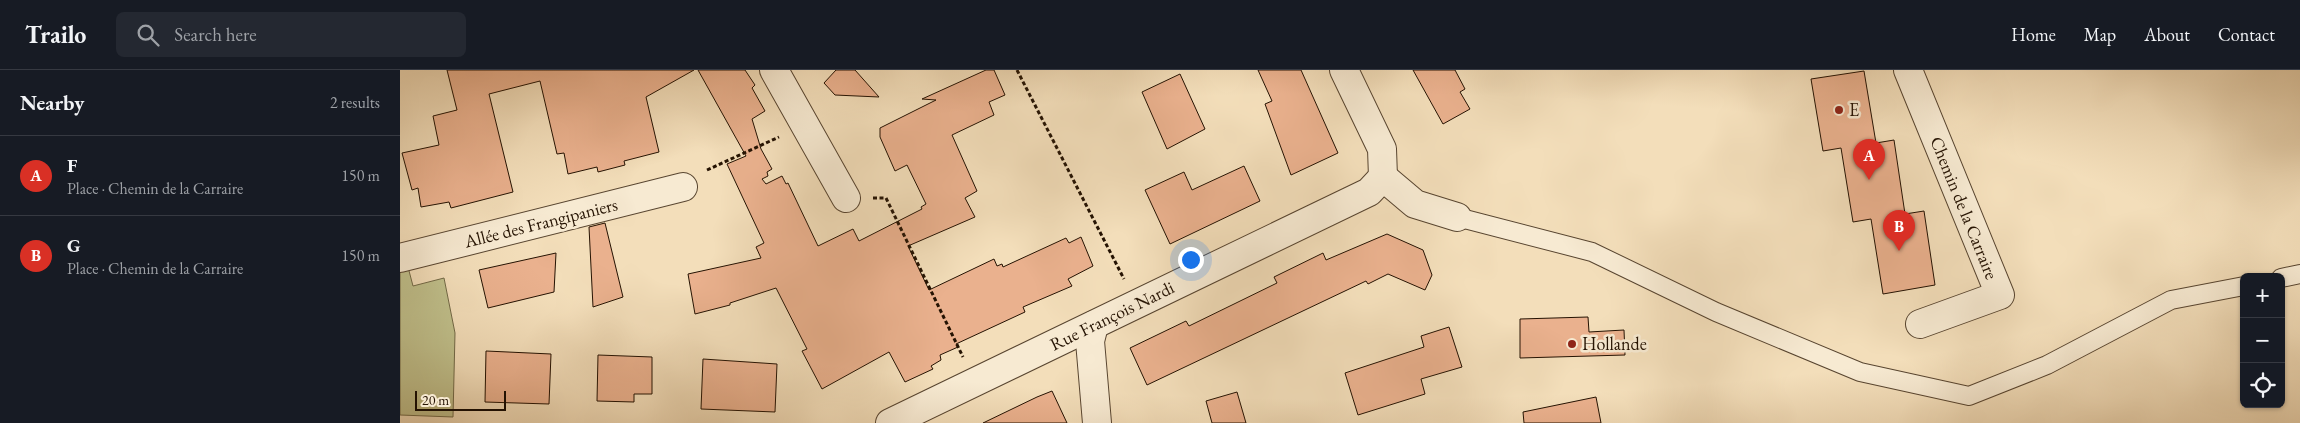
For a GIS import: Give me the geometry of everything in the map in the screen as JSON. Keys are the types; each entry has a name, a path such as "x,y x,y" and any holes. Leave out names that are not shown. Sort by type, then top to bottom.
{"street":[{"path":"774,70 846,198"},
{"path":"1344,70 1382,149 1383,177 1415,204 1457,217"},
{"name":"Chemin de la Carraire","path":"1908,70 2000,295 1920,324"},
{"name":"Rue François Nardi","path":"890,423 1369,192 1383,177"},
{"name":"Allée des Frangipaniers","path":"400,258 683,187"},
{"path":"1094,325 1090,341 1097,423"}],"lane":[{"path":"1457,217 1592,252 1716,312 1860,372 1968,396 2047,364 2171,300 2240,287"},
{"path":"2285,277 2300,274"}],"path":[{"path":"1016,70 1137,304"},
{"path":"683,187 698,174 805,125"},
{"path":"846,198 886,198 975,382"}],"green space":[{"path":"408,267 413,286 444,278 455,333 453,417 400,415 400,269"}],"building":[{"path":"447,70 694,70 646,97 659,152 624,161 625,165 598,172 597,167 568,174 564,153 557,154 540,81 489,94 513,192 451,208 449,202 421,207 418,188 412,190 402,153 439,145 433,116 457,110"},
{"path":"698,70 745,70 755,85 752,88 765,111 752,119 761,149 772,169 767,172 768,176 762,179 766,184 782,176 786,184 788,183 818,246 853,229 859,241 922,209 921,207 926,204 907,165 895,171 880,137 880,128 936,100 922,99 986,70 994,70 1005,95 989,102 994,115 952,135 977,191 965,198 975,217 908,246 929,290 994,259 997,266 1002,264 1003,267 1066,238 1069,243 1081,237 1093,266 1068,279 1072,286 1023,307 1025,312 956,344 958,347 940,355 941,360 931,366 933,369 905,382 889,352 822,389 802,351 807,349 776,288 730,303 730,305 695,314 688,274 761,258 756,247 764,243 727,164 746,156"},
{"path":"836,70 855,70 879,97 835,95 824,83"},
{"path":"1258,70 1301,70 1338,153 1291,175 1265,104 1272,101"},
{"path":"1413,70 1455,70 1465,89 1460,92 1470,109 1443,124"},
{"path":"1864,71 1876,143 1894,140 1905,214 1924,211 1935,285 1883,294 1871,219 1853,222 1841,148 1823,151 1811,79"},
{"path":"1180,74 1205,129 1167,149 1142,92"},
{"path":"1244,166 1260,201 1170,244 1145,190 1184,172 1192,190"},
{"path":"605,223 623,297 593,307 589,227"},
{"path":"1387,234 1423,250 1432,275 1425,290 1388,274 1368,284 1366,281 1147,385 1130,348 1186,321 1189,326 1277,283 1274,277 1323,253 1326,260"},
{"path":"556,253 554,292 488,308 479,270"},
{"name":"Hollande","path":"1588,317 1589,332 1624,330 1625,355 1520,358 1520,319"},
{"path":"1449,327 1462,367 1421,379 1425,394 1358,415 1345,373 1424,347 1421,336"},
{"path":"486,351 551,354 549,404 485,402"},
{"path":"598,355 652,357 652,394 634,394 634,402 597,401"},
{"path":"703,359 777,364 775,412 701,409"},
{"path":"1052,391 1067,423 983,423 1037,397"},
{"path":"1237,392 1246,423 1212,423 1206,401"},
{"path":"1596,397 1601,423 1524,423 1523,412"}],"place":[{"name":"E","path":"1839,110"},
{"name":"F","path":"1869,180"},
{"name":"G","path":"1899,251"},
{"name":"Hollande","path":"1572,344"}]}
